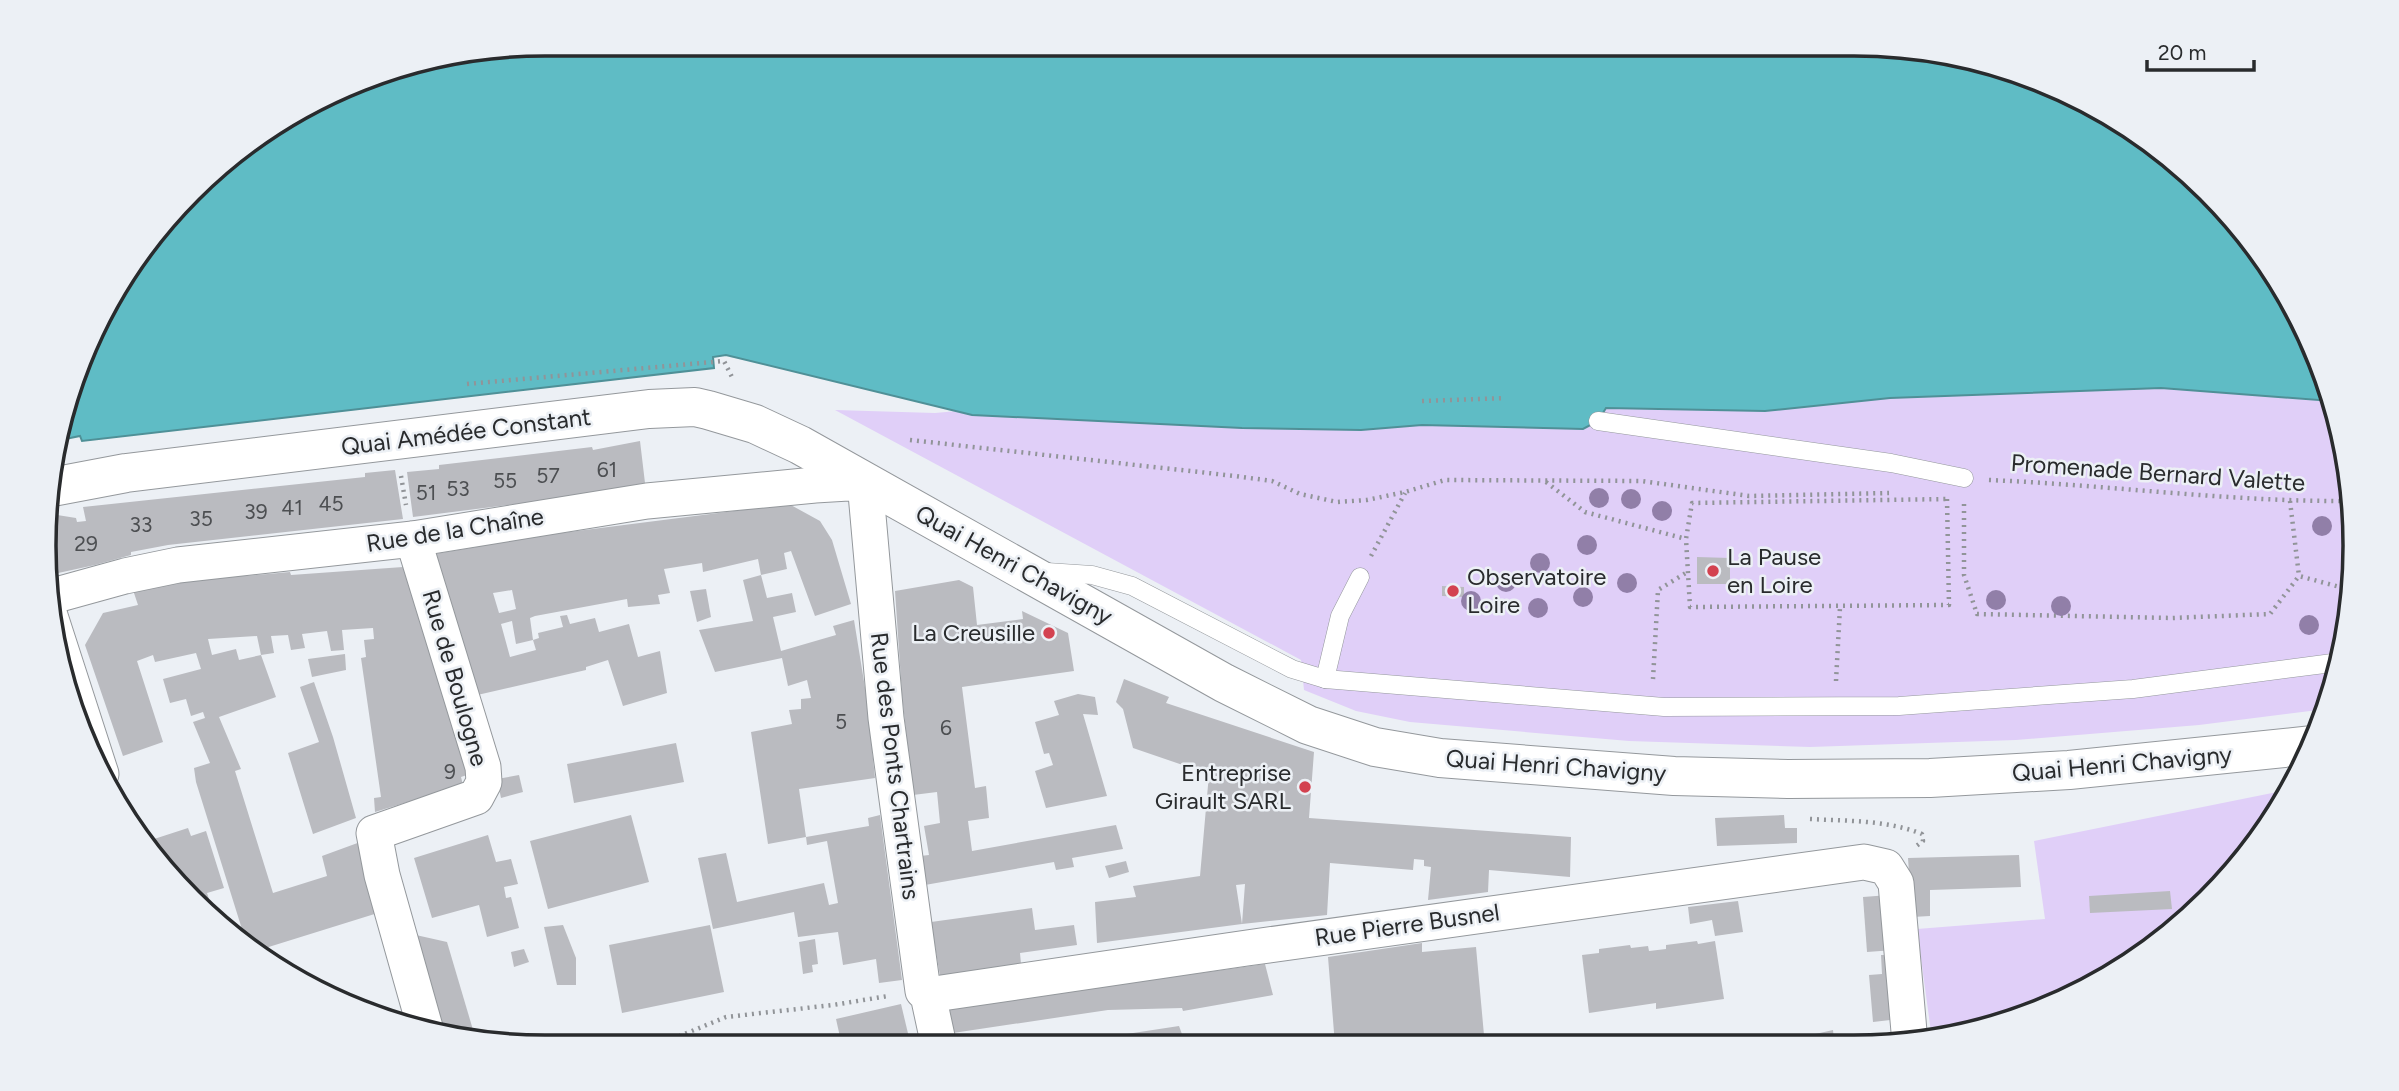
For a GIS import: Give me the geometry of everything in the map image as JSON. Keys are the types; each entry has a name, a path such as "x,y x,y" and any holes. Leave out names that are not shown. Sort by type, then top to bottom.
{"main road":[{"name":"Quai Amédée Constant","path":"60,486 126,473 649,409 695,407 755,424 800,445 865,482"},
{"name":"Quai Henri Chavigny","path":"865,482 1224,683 1308,726 1375,747 1440,758 1674,776 1788,779 1930,778 2069,771 2300,746"}],"street":[{"name":"Rue de la Chaîne","path":"59,594 178,565 413,539 647,501 865,482"},
{"name":"Rue des Ponts Chartrains","path":"865,482 886,718 926,993 936,1035"},
{"name":"Rue de Boulogne","path":"413,539 480,755 484,782 476,797 374,833 382,875 423,1019"},
{"name":"Rue Pierre Busnel","path":"926,993 1864,862 1886,867 1896,883 1909,1032"}],"lane":[{"path":"1598,421 1891,463 1964,478"},
{"path":"1019,569 1092,575 1132,586 1292,669 1325,679 1664,707 1899,706 2133,689 2328,664"},
{"path":"1325,679 1340,616 1360,577"}],"path":[{"path":"467,384 724,361 735,382"},
{"path":"1422,401 1505,398"},
{"path":"910,440 1235,475 1272,481 1300,494 1336,502 1367,500 1445,480 1642,481 1749,496 1899,492"},
{"path":"400,474 413,539"},
{"path":"1964,478 1964,575 1977,614 2172,618 2270,614 2299,576 2290,501"},
{"name":"Promenade Bernard Valette","path":"1964,478 2081,484 2290,501 2341,501"},
{"path":"1545,482 1585,512 1686,539"},
{"path":"1360,577 1405,492"},
{"path":"1947,499 1949,605 1690,607 1689,571 1686,539 1692,503 1947,499"},
{"path":"1640,704 1654,678 1658,590 1689,571"},
{"path":"2299,576 2341,587"},
{"path":"1834,706 1840,607"},
{"path":"682,1035 726,1017 926,993"}],"shaded area":[{"path":"1836,357 2321,400 2334,450 2342,513 2342,578 2334,641 2314,710 2199,725 2016,740 1810,747 1629,741 1410,722 1356,711 1304,690 1301,660 835,410 935,413 1012,406"},
{"path":"2276,792 2242,843 2200,892 2125,953 2070,985 2041,998 1980,1018 1931,1029 1917,929 2045,919 2034,841"}],"water":[{"path":"546,56 1854,56 1949,65 2011,82 2070,106 2125,138 2176,177 2222,223 2261,274 2293,329 2321,400 2161,388 1890,398 1765,411 1606,408 1598,421 1583,429 1422,425 1361,430 1242,428 972,415 726,355 713,357 714,368 82,441 80,436 68,439 82,388 106,329 138,274 157,248 199,199 223,177 274,138 329,106 358,93 450,65"}],"building":[{"path":"640,441 645,483 563,498 413,517 407,472 439,469 439,465 592,447 593,450"},
{"path":"395,470 403,519 168,545 131,552 131,555 57,573 57,515 76,518 77,522 86,521 83,507 365,477 365,473"},
{"path":"789,504 820,521 832,540 851,604 815,616 791,551 784,553 787,569 761,575 758,559 703,572 702,563 664,569 670,593 658,595 660,604 628,607 627,599 530,618 533,640 539,638 538,633 563,627 560,616 567,615 570,624 595,618 599,632 629,624 638,657 660,651 667,693 623,706 608,660 586,667 586,670 473,696 434,554 476,547 475,544","holes":["512,590 516,609 499,613 493,593","512,621 516,644 533,640 536,650 510,657 501,624"]},
{"path":"1697,557 1730,558 1730,584 1697,584"},
{"path":"403,567 417,600 473,773 461,777 463,785 375,812 374,798 381,797 361,658 366,657 364,640 374,639 373,628 342,630 344,650 331,651 327,631 302,634 305,648 291,650 288,635 271,636 274,653 261,655 276,697 219,717 241,769 235,771 273,893 327,876 322,856 363,841 381,912 267,948 242,929 196,782 194,768 210,763 193,722 205,718 203,712 191,716 186,699 170,703 163,679 201,669 196,653 155,662 153,655 137,661 163,742 123,756 85,645 103,613 138,605 132,587 244,574 290,572 291,575","holes":["257,636 261,655 239,660 236,649 212,655 208,639"]},
{"path":"761,575 767,598 792,593 796,612 773,617 781,651 836,635 833,626 854,620 867,700 875,778 799,789 806,837 768,844 751,732 792,724 789,710 801,709 801,699 811,698 807,680 788,686 782,658 715,672 699,630 753,621 743,580"},
{"path":"959,580 973,587 977,625 1023,619 1022,611 1068,633 1074,671 962,687 975,788 986,786 989,818 968,821 972,851 1116,825 1123,849 1072,858 1074,867 1056,870 1054,862 925,885 920,856 929,855 924,826 940,823 937,792 913,795 902,695 895,591"},
{"name":"Observatoire Loire","path":"1442,586 1464,587 1464,597 1442,596"},
{"path":"706,589 711,617 697,622 690,591"},
{"path":"345,654 346,670 312,677 308,659"},
{"path":"1124,679 1169,697 1166,703 1314,752 1309,818 1571,837 1570,877 1489,870 1488,892 1428,900 1431,867 1424,866 1424,860 1414,859 1413,870 1330,863 1327,915 1097,943 1095,902 1136,897 1133,886 1200,876 1209,774 1133,748 1123,709 1116,702","holes":["1245,884 1242,924 1236,885"]},
{"path":"314,682 356,818 313,834 288,753 319,742 300,687"},
{"path":"1078,694 1095,697 1098,715 1083,714 1107,796 1046,808 1035,771 1053,765 1049,753 1044,754 1035,722 1059,715 1054,701"},
{"path":"676,743 684,782 574,803 567,764"},
{"path":"519,775 523,792 501,798 497,779"},
{"path":"631,815 649,882 548,909 530,841"},
{"path":"880,815 902,980 879,983 876,959 843,965 838,932 798,937 794,912 713,929 698,858 726,853 737,902 824,883 829,905 838,903 827,841 807,845 806,837 869,826 868,818"},
{"path":"1784,815 1785,828 1797,828 1797,843 1717,846 1715,818"},
{"path":"188,828 191,836 206,831 224,888 207,893 207,899 154,839"},
{"path":"488,835 496,862 511,859 518,884 504,887 506,898 511,897 519,928 487,937 479,905 432,918 414,858"},
{"path":"2019,855 2021,887 1930,890 1930,916 1912,917 1908,858"},
{"path":"1126,861 1129,872 1109,878 1105,866"},
{"path":"2170,891 2172,909 2090,913 2089,896"},
{"path":"1889,895 1894,950 1867,952 1863,897"},
{"path":"1738,901 1743,932 1715,936 1712,920 1690,924 1688,907"},
{"path":"1032,908 1035,930 1074,925 1077,945 1020,953 1021,964 940,976 931,922"},
{"path":"563,925 576,958 576,985 557,985 544,927"},
{"path":"710,925 724,992 622,1013 609,945"},
{"path":"407,933 447,942 473,1030 433,1022"},
{"path":"815,939 818,964 812,965 813,972 803,974 799,942"},
{"path":"1697,941 1698,944 1715,941 1724,999 1656,1009 1656,1003 1589,1013 1582,955 1599,953 1599,949 1630,945 1631,948 1648,946 1649,951 1666,949 1666,945"},
{"path":"1422,943 1422,952 1476,947 1484,1035 1334,1035 1328,957"},
{"path":"524,949 529,962 514,967 511,952"},
{"path":"1881,955 1894,955 1899,1019 1873,1022 1869,975 1882,974"},
{"path":"1265,964 1273,995 1183,1011 1182,1008 1108,1010 953,1033 947,1008"},
{"path":"901,1004 908,1035 840,1035 836,1019"},
{"path":"1179,1026 1182,1035 1120,1035"},
{"path":"1833,1030 1834,1035 1811,1035"}],"place":[{"name":"La Pause en Loire","path":"1713,571"},
{"name":"Observatoire Loire","path":"1453,591"},
{"name":"La Creusille","path":"1049,633"},
{"name":"Entreprise Girault SARL","path":"1305,787"}]}
